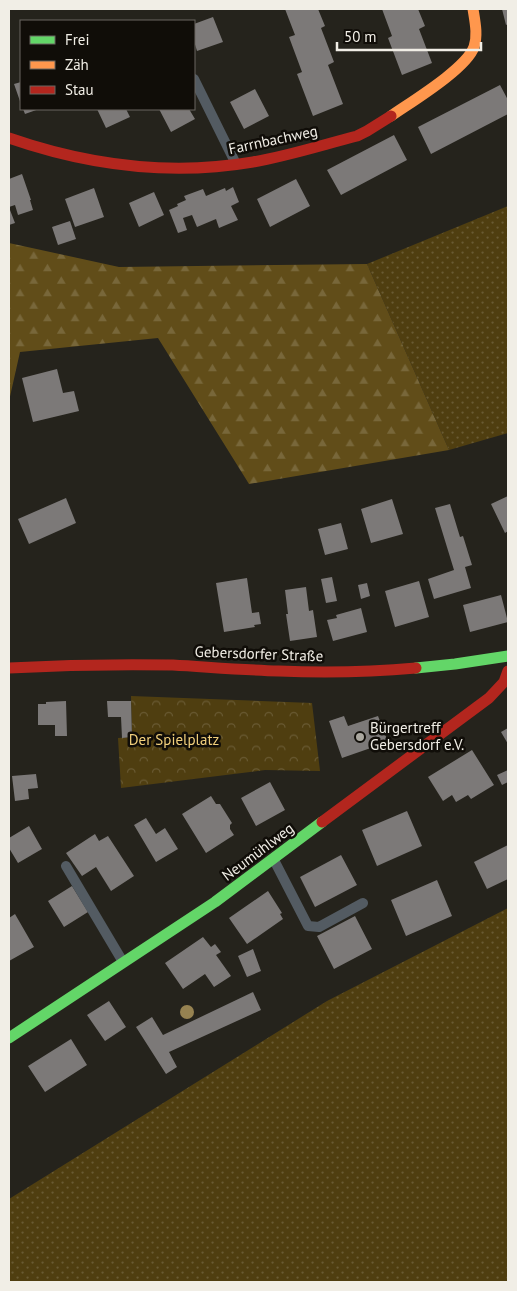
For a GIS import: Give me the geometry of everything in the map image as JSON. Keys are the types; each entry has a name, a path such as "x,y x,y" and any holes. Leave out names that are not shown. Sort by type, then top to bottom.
{"street":[{"name":"Farrnbachweg","path":"9,138 72,158 174,169 236,165 268,159 362,134 410,104 467,60 474,49 477,34 473,9"},
{"name":"Gebersdorfer Straße","path":"9,668 49,665 156,664 296,672 353,672 444,666 508,656"},
{"name":"Neumühlweg","path":"9,1038 215,902 274,859 489,698 504,682 508,671"}],"lane":[{"path":"195,81 236,165"},
{"path":"274,859 308,926 319,927 363,903"},
{"path":"66,866 124,962"}],"green space":[{"path":"508,206 508,433 449,450 367,264"},
{"path":"9,243 119,267 367,264 449,450 249,484 158,338 20,352 9,401"},
{"name":"Der Spielplatz","path":"131,696 312,703 320,771 265,770 121,788 118,738 132,737"},
{"path":"508,908 508,1282 9,1282 9,1199 327,1001"}],"building":[{"path":"285,9 318,9 325,26 321,28 334,62 328,65 343,104 313,116 297,74 302,72 289,37 295,35"},
{"path":"382,9 418,9 425,26 419,29 432,63 402,75 388,38 392,36"},
{"path":"502,9 508,9 508,24 506,25"},
{"path":"213,17 223,42 197,51 195,44 195,24"},
{"path":"20,82 20,101 14,84"},
{"path":"500,85 508,100 508,114 431,154 418,127"},
{"path":"255,89 269,116 244,129 230,102"},
{"path":"23,110 36,110 25,114"},
{"path":"97,110 126,110 130,117 106,128"},
{"path":"160,110 190,110 195,119 171,132"},
{"path":"394,135 407,160 341,195 327,170"},
{"path":"22,174 33,210 18,215 15,205 9,207 9,179"},
{"path":"296,179 310,206 270,227 257,199"},
{"path":"233,187 239,202 231,206 238,220 219,228 216,219 197,227 192,215 183,218 187,230 178,233 169,210 186,200 184,196 203,189 206,196 225,188 226,191"},
{"path":"94,188 104,217 75,227 65,199"},
{"path":"154,192 164,215 139,227 129,203"},
{"path":"9,211 15,223 9,225"},
{"path":"70,221 76,239 58,245 52,227"},
{"path":"57,369 63,393 74,391 79,411 33,422 22,378"},
{"path":"508,496 508,531 505,533 491,504"},
{"path":"66,498 76,523 29,544 18,519"},
{"path":"392,499 403,534 371,543 361,509"},
{"path":"450,504 460,537 463,536 472,565 465,567 471,588 434,599 428,579 454,570 435,508"},
{"path":"341,523 348,549 325,555 318,529"},
{"path":"332,577 337,601 326,603 321,579"},
{"path":"247,578 252,613 259,612 261,624 254,625 255,627 224,632 216,583"},
{"path":"419,581 429,617 395,627 385,591"},
{"path":"367,583 370,596 361,599 358,585"},
{"path":"306,587 309,611 313,610 317,637 290,641 285,590"},
{"path":"501,595 508,622 470,632 463,605"},
{"path":"361,608 367,632 333,641 327,620 337,618 336,615"},
{"path":"66,701 67,736 55,736 55,725 38,725 38,704"},
{"path":"107,701 131,701 132,737 122,738 121,717 108,717"},
{"name":"Bürgertreff Gebersdorf e.V.","path":"344,716 348,726 378,716 388,742 342,758 329,721"},
{"path":"508,728 508,744 501,732"},
{"path":"472,750 494,785 471,799 468,795 456,802 452,795 443,801 428,777"},
{"path":"508,770 508,782 502,785 497,775"},
{"path":"36,774 38,788 28,789 29,799 15,801 12,776"},
{"path":"270,782 285,810 256,826 241,798"},
{"path":"211,796 216,804 220,804 232,823 230,829 234,835 206,853 182,814"},
{"path":"407,811 422,846 377,866 362,830"},
{"path":"146,818 156,834 165,828 178,849 156,862 134,825"},
{"path":"29,826 42,849 18,863 9,848 9,838"},
{"path":"95,834 99,841 108,836 134,876 111,891 96,867 82,876 66,853"},
{"path":"508,845 508,879 487,889 474,862"},
{"path":"341,855 357,885 315,907 300,877"},
{"path":"437,880 452,916 406,936 391,900"},
{"path":"72,886 88,912 64,927 48,901"},
{"path":"268,891 282,913 280,914 283,919 247,944 229,918"},
{"path":"15,914 34,947 9,961 9,918"},
{"path":"355,916 372,949 334,969 317,936"},
{"path":"203,937 211,947 215,944 221,952 216,955 231,976 214,987 205,974 183,989 165,963"},
{"path":"253,949 261,971 247,977 238,956"},
{"path":"253,992 261,1010 169,1052 177,1067 166,1074 136,1027 152,1017 163,1035"},
{"path":"109,1001 126,1027 105,1041 87,1015"},
{"path":"71,1039 87,1065 45,1092 28,1066"}],"traffic: fast":[{"path":"416,668 508,656"},
{"path":"9,1038 215,902 322,822"}],"traffic: slow":[{"path":"391,116 449,75 469,56 476,38 473,9"}],"traffic: jam":[{"path":"9,138 68,155 99,161 160,168 191,168 253,162 292,154 357,136 391,116"},
{"path":"9,668 173,665 296,672 416,668"},
{"path":"322,822 489,698 504,682 508,671"}],"place":[{"name":"Bürgertreff Gebersdorf e.V.","path":"360,737"}]}
